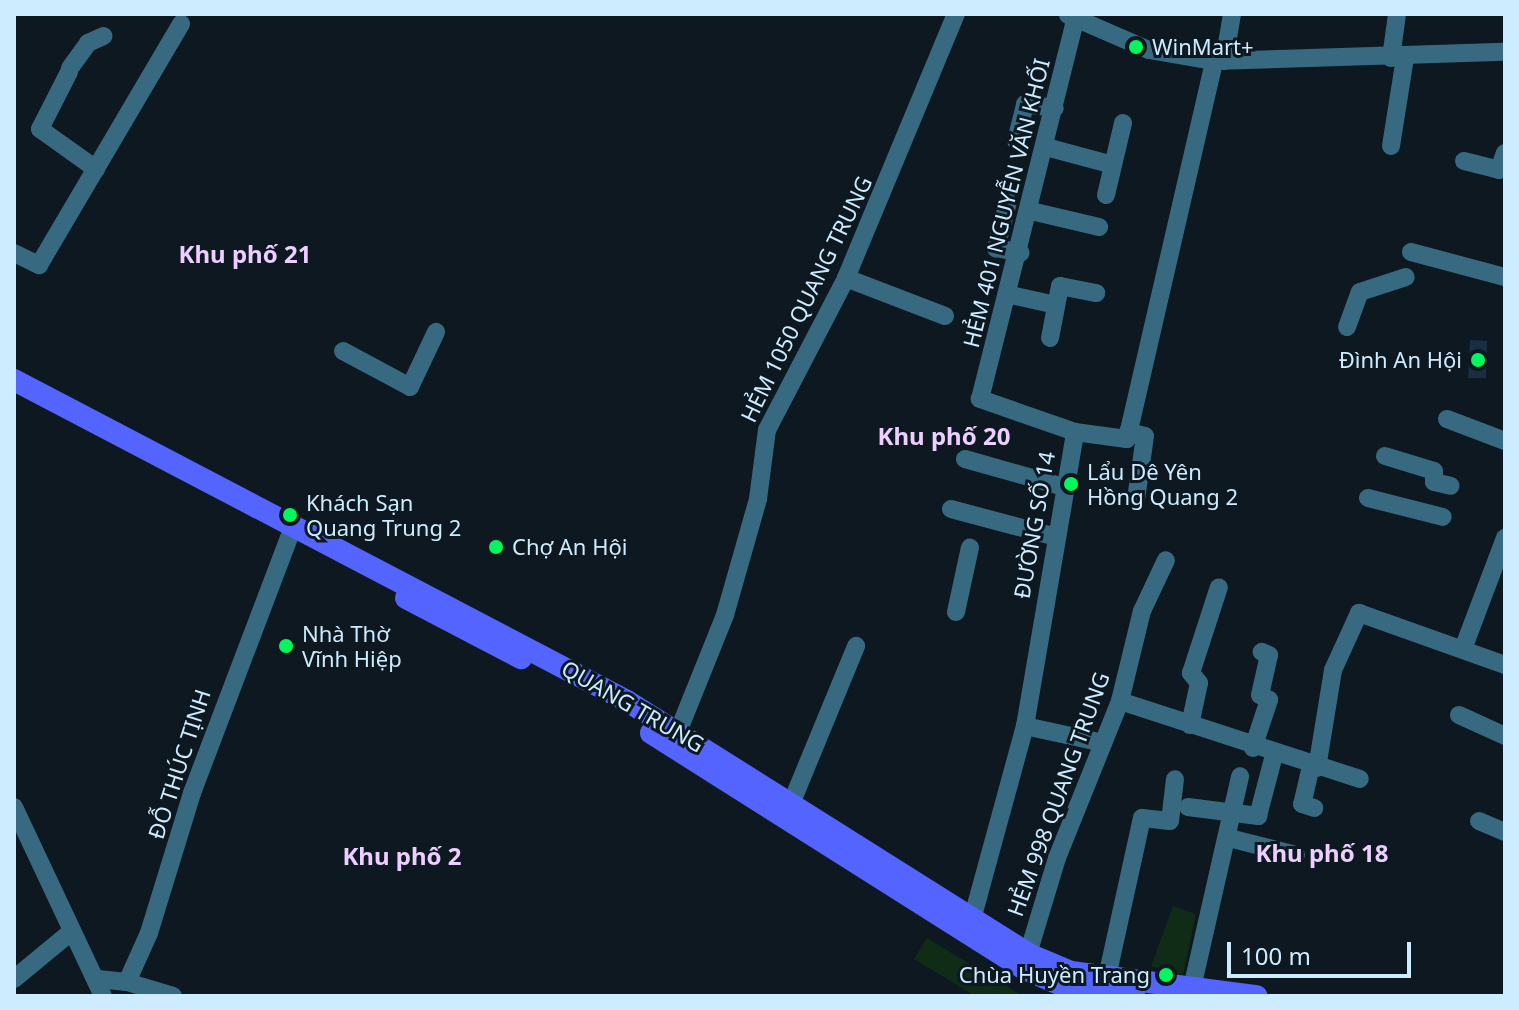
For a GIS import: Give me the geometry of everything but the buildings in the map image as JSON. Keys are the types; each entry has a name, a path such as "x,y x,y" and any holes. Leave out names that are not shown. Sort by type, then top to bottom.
{"main road":[{"name":"QUANG TRUNG","path":"14,380 290,535 623,707"},
{"name":"QUANG TRUNG","path":"14,396 210,489 623,707 791,804 973,916 1028,954 1060,983 1107,977 1256,996"},
{"name":"QUANG TRUNG","path":"675,739 957,929 1060,983 1134,996"}],"street":[{"name":"HẺM 1050 QUANG TRUNG","path":"675,739 725,615 758,499 767,430 846,278 956,14"},
{"path":"1136,499 1145,436 1128,432 1232,14"},
{"path":"1391,146 1398,58 1397,14"},
{"path":"1071,16 1149,50 1219,61 1398,58 1505,52"},
{"name":"HẺM 401 NGUYỄN VĂN KHỐI","path":"1071,16 1055,108 1031,211 1011,295 980,399 1075,432"},
{"path":"14,253 39,265 181,24"},
{"path":"96,169 40,129 70,70 88,43 104,36"},
{"path":"1016,141 1025,104 1055,108"},
{"path":"1106,195 1123,123"},
{"path":"1046,147 1113,165"},
{"path":"1464,161 1499,170 1505,153"},
{"path":"1008,202 996,248 1021,253"},
{"path":"1031,211 1099,227"},
{"path":"1411,252 1505,277"},
{"path":"1347,327 1360,292 1406,277"},
{"path":"846,278 945,316"},
{"path":"1050,338 1060,286 1096,293"},
{"path":"1011,295 1056,305"},
{"path":"343,351 410,387 436,332"},
{"path":"1447,419 1505,441"},
{"name":"ĐƯỜNG SỐ 14","path":"973,916 1025,726 1075,432 1123,441 1128,432"},
{"path":"1385,456 1434,471 1434,482 1451,486"},
{"path":"965,459 1064,487"},
{"path":"1368,498 1443,517"},
{"path":"951,509 1056,537"},
{"name":"ĐỖ THÚC TỊNH","path":"127,982 233,676 290,535"},
{"path":"1463,649 1505,538"},
{"path":"956,612 970,547"},
{"name":"HẺM 998 QUANG TRUNG","path":"1028,954 1057,858 1120,701 1142,611 1166,560"},
{"path":"1190,725 1199,683 1191,673 1219,587"},
{"path":"1314,808 1302,804 1314,767 1333,670 1359,613 1505,665"},
{"path":"791,804 856,646"},
{"path":"1253,748 1269,700 1260,695 1269,655 1262,652"},
{"path":"1120,701 1274,755 1360,779"},
{"path":"1459,715 1505,736"},
{"path":"1025,726 1103,743"},
{"path":"1188,807 1258,816 1274,755"},
{"path":"1192,988 1235,815 1240,776"},
{"path":"1107,977 1142,818 1170,821 1175,779"},
{"path":"14,807 100,987 127,982 173,996"},
{"path":"1479,821 1505,832"},
{"path":"1229,838 1296,855"},
{"path":"14,979 72,931"}],"green space":[{"path":"1173,906 1196,914 1183,975 1151,966"},
{"path":"927,938 1023,996 975,996 914,959"}],"place":[{"name":"WinMart+","path":"1136,47"},
{"name":"Đình An Hội","path":"1478,360"},
{"name":"Lẩu Dê Yên Hồng Quang 2","path":"1071,484"},
{"name":"Khách Sạn Quang Trung 2","path":"290,515"},
{"name":"Chợ An Hội","path":"496,547"},
{"name":"Nhà Thờ Vĩnh Hiệp","path":"286,646"},
{"name":"Chùa Huyền Trang","path":"1166,975"}],"district":[{"name":"Khu phố 21","path":"245,254"},
{"name":"Khu phố 20","path":"944,436"},
{"name":"Khu phố 18","path":"1322,853"},
{"name":"Khu phố 2","path":"402,856"}]}
